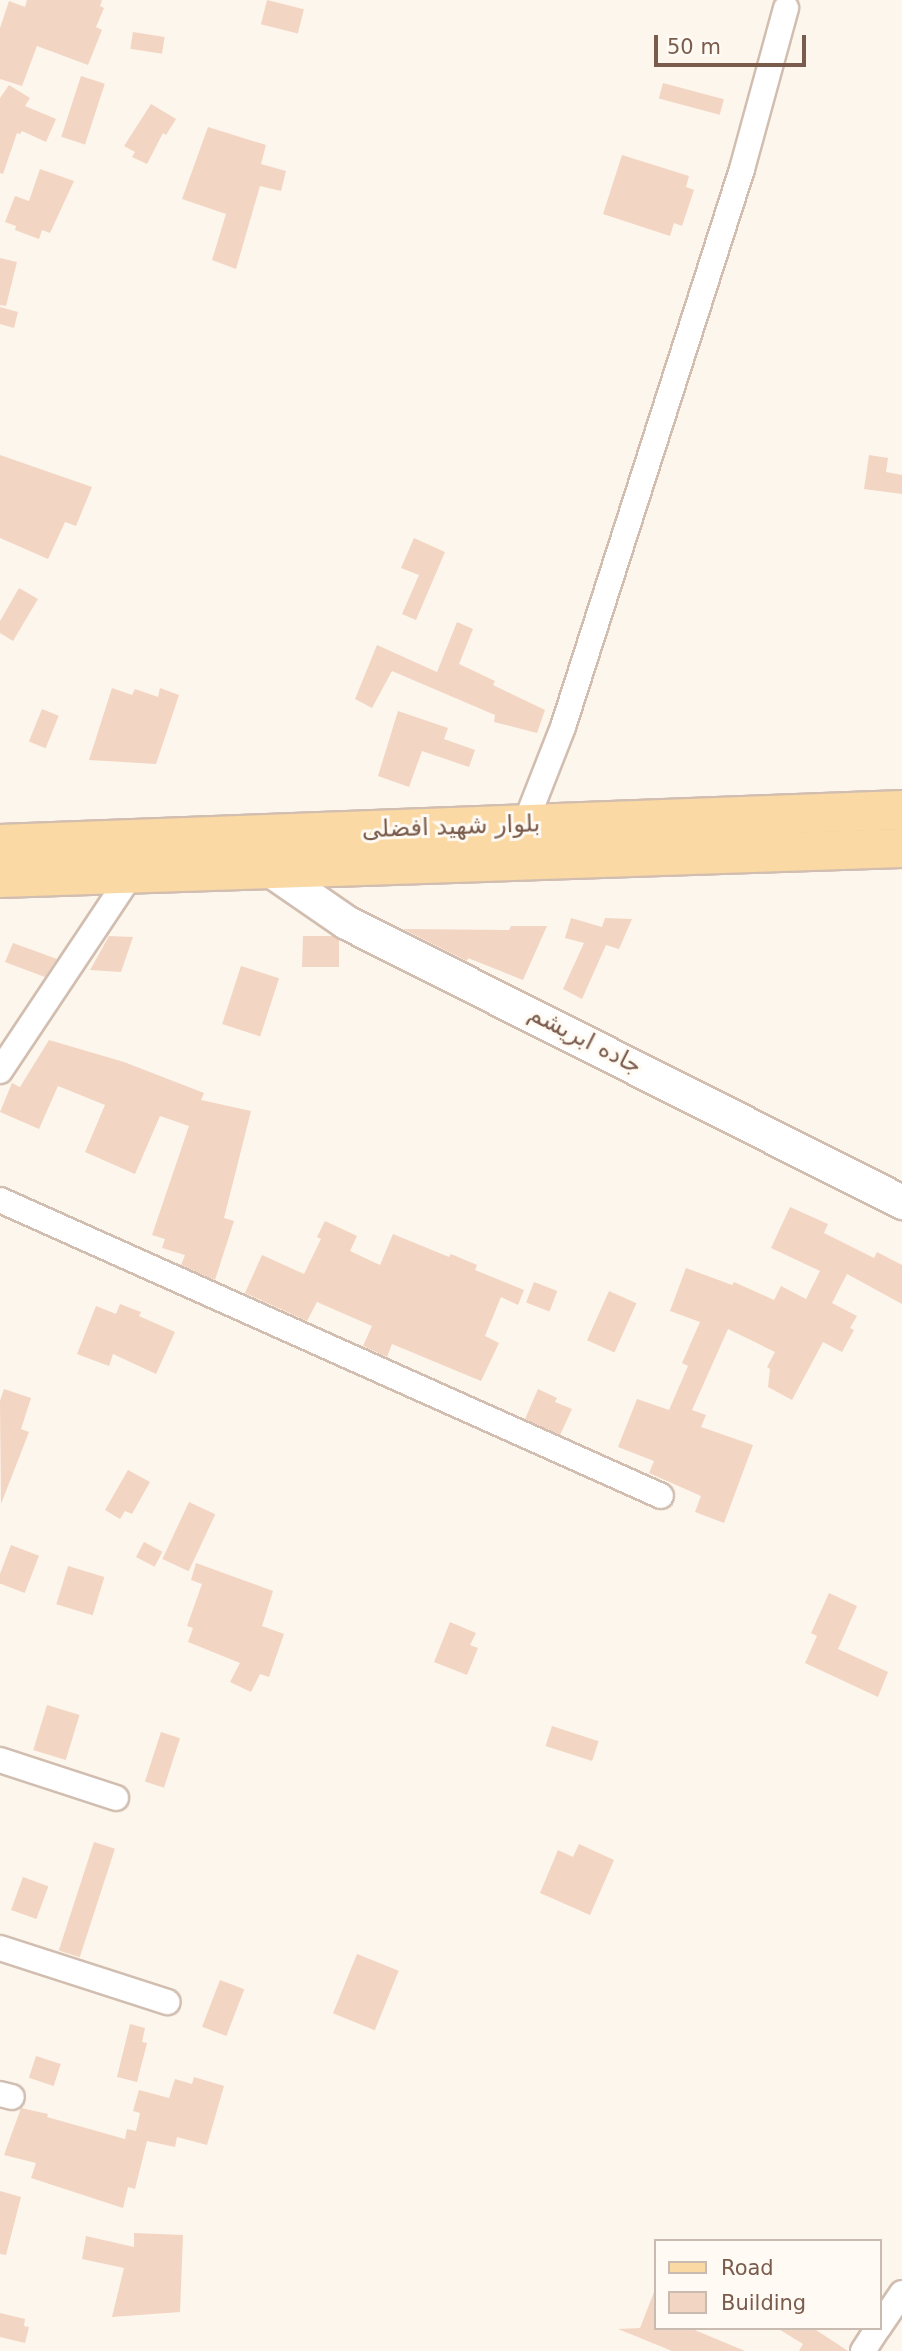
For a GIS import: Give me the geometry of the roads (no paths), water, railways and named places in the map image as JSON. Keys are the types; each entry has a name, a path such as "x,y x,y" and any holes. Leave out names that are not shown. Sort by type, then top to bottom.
{"main road":[{"name":"بلوار شهید افضلی","path":"0,844 902,810"},
{"name":"بلوار شهید افضلی","path":"0,877 272,871 902,848"},
{"name":"جاده ابریشم","path":"272,871 346,922 902,1202"}],"street":[{"path":"525,824 563,727 742,169 786,8"},
{"path":"0,1071 132,873"},
{"path":"0,1200 661,1496"},
{"path":"0,1760 116,1798"},
{"path":"0,1948 167,2002"},
{"path":"881,2325 902,2293"},
{"path":"863,2351 878,2330"}]}
